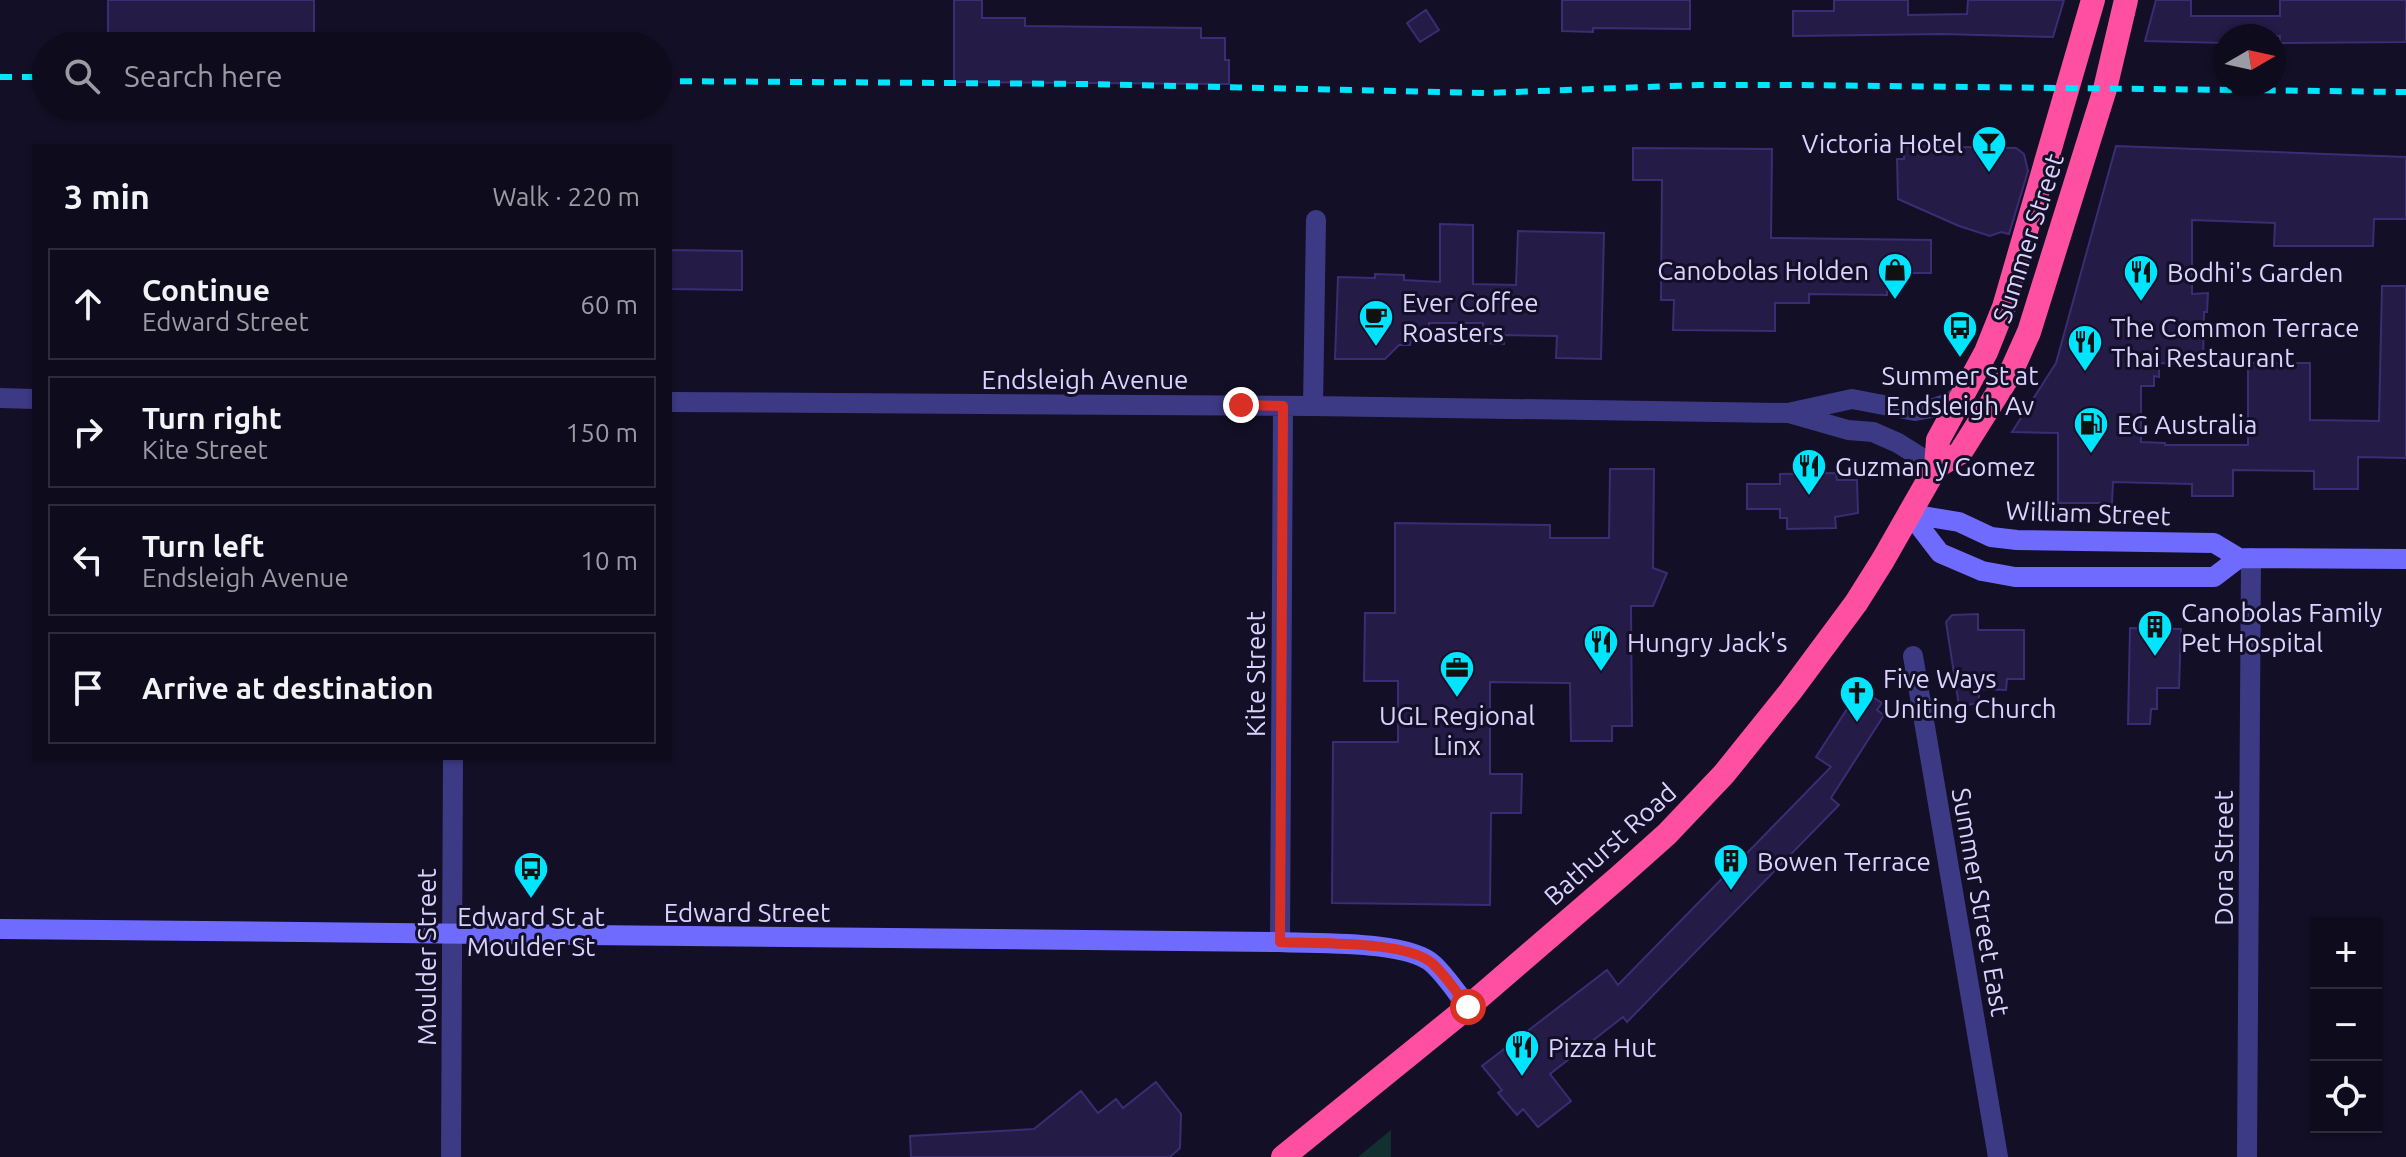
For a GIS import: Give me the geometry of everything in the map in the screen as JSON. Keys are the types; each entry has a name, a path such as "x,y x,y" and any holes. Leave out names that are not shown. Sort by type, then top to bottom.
{"highway":[{"name":"Summer Street","path":"1910,514 1936,467 1938,440 1986,352 2004,307 2093,0"},
{"name":"Summer Street","path":"1936,467 1960,453 2011,372 2029,332 2105,89 2126,0"},
{"name":"Bathurst Road","path":"1283,1157 1468,1007 1696,806 1790,692 1856,603 1910,514"}],"street":[{"path":"1313,406 1316,220"},
{"name":"Endsleigh Avenue","path":"672,402 1788,413 1852,399 1915,411 1951,402 1963,393"},
{"path":"0,398 32,399"},
{"name":"Kite Street","path":"1280,942 1283,406"},
{"name":"Endsleigh Avenue","path":"1788,413 1848,430 1873,432 1898,443 1936,467"},
{"name":"William Street","path":"1910,514 1959,522 1991,537 2214,543 2245,558 2406,559"},
{"name":"William Street","path":"1910,514 1940,553 1982,571 2015,577 2214,577 2245,558"},
{"name":"Dora Street","path":"2245,558 2247,1157"},
{"name":"Summer Street East","path":"1913,656 1998,1157"},
{"name":"Moulder Street","path":"451,1157 453,760"},
{"name":"Edward Street","path":"0,929 1280,942 1409,951 1431,962 1468,1007"}],"green space":[{"path":"1391,1130 1391,1157 1358,1157"}],"building":[{"path":"108,0 314,0 314,32 108,32"},
{"path":"954,0 982,0 982,18 1025,18 1025,26 1201,28 1201,38 1225,38 1229,84 954,82"},
{"path":"1562,0 1690,0 1690,29 1593,28 1593,32 1562,31"},
{"path":"1834,0 1908,0 1908,15 1967,14 1968,0 2064,0 2053,37 1943,34 1793,36 1793,11 1834,11"},
{"path":"2156,0 2191,0 2191,16 2280,16 2280,0 2406,0 2406,42 2286,43 2286,24 2214,24 2214,43 2145,41"},
{"path":"1426,10 1439,30 1420,42 1407,23"},
{"path":"1904,146 2016,148 2024,154 2028,171 2009,234 2001,232 1990,236 1898,199 1897,159 1904,159"},
{"path":"2116,146 2406,157 2406,219 2374,219 2373,246 2274,246 2275,223 2192,220 2192,294 2208,293 2207,312 2204,312 2203,364 2159,363 2159,377 2154,376 2154,386 2141,386 2141,442 2248,445 2248,363 2310,363 2310,420 2379,421 2382,286 2406,286 2406,458 2358,457 2358,489 2314,489 2314,471 2233,470 2233,496 2192,496 2192,484 2113,482 2112,503 2058,503 2058,433 2012,432 2056,363"},
{"path":"1633,148 1772,149 1771,238 1931,240 1931,273 1887,273 1887,295 1809,294 1809,303 1775,303 1775,331 1673,330 1674,300 1661,300 1662,180 1633,180"},
{"path":"1440,224 1473,225 1473,284 1516,285 1518,231 1604,233 1601,359 1556,358 1557,336 1504,335 1504,344 1483,343 1483,323 1429,323 1429,339 1411,339 1410,345 1399,345 1385,359 1335,359 1338,277 1404,275 1404,280 1440,282"},
{"path":"672,250 742,251 742,290 672,289"},
{"name":"UGL Regional Linx","path":"1610,469 1654,469 1653,568 1667,573 1653,606 1631,606 1632,726 1612,726 1612,741 1571,741 1570,683 1490,682 1490,774 1522,774 1521,813 1491,813 1490,905 1332,903 1333,742 1398,742 1398,681 1364,681 1365,613 1395,613 1395,523 1550,525 1550,538 1609,538"},
{"name":"Guzman y Gomez","path":"1836,473 1837,480 1857,480 1858,513 1835,517 1836,528 1787,529 1787,518 1780,518 1780,509 1747,509 1747,484 1780,484 1780,474"},
{"path":"1978,614 1978,630 2024,630 2024,679 2007,679 2006,690 1979,689 1979,703 1959,706 1946,622 1952,615"},
{"name":"Canobolas Family Pet Hospital","path":"2130,628 2181,629 2179,688 2157,688 2157,709 2151,709 2150,724 2128,724"},
{"path":"1860,689 1882,703 1877,710 1884,715 1831,798 1839,805 1627,1022 1623,1017 1550,1074 1571,1101 1538,1127 1523,1109 1517,1115 1498,1093 1502,1090 1482,1066 1607,970 1618,985 1831,767 1816,757"},
{"path":"1156,1082 1181,1114 1180,1148 1170,1157 911,1157 910,1136 1034,1129 1081,1091 1098,1113 1116,1099 1123,1108"}],"railway":[{"path":"0,77 32,77"},
{"path":"672,81 1092,84 1487,93 1699,85 2406,92"}],"place":[{"name":"Victoria Hotel","path":"1989,174"},
{"name":"Canobolas Holden","path":"1895,301"},
{"name":"Bodhi's Garden","path":"2141,303"},
{"name":"Ever Coffee Roasters","path":"1376,348"},
{"name":"Summer St at Endsleigh Av","path":"1960,359"},
{"name":"The Common Terrace Thai Restaurant","path":"2085,373"},
{"name":"EG Australia","path":"2091,455"},
{"name":"Guzman y Gomez","path":"1809,497"},
{"name":"Canobolas Family Pet Hospital","path":"2155,658"},
{"name":"Hungry Jack's","path":"1601,673"},
{"name":"UGL Regional Linx","path":"1457,699"},
{"name":"Five Ways Uniting Church","path":"1857,724"},
{"name":"Bowen Terrace","path":"1731,892"},
{"name":"Edward St at Moulder St","path":"531,900"},
{"name":"Pizza Hut","path":"1522,1078"}],"route":[{"path":"1241,405 1283,406 1280,942 1409,951 1431,962 1468,1007"}]}
